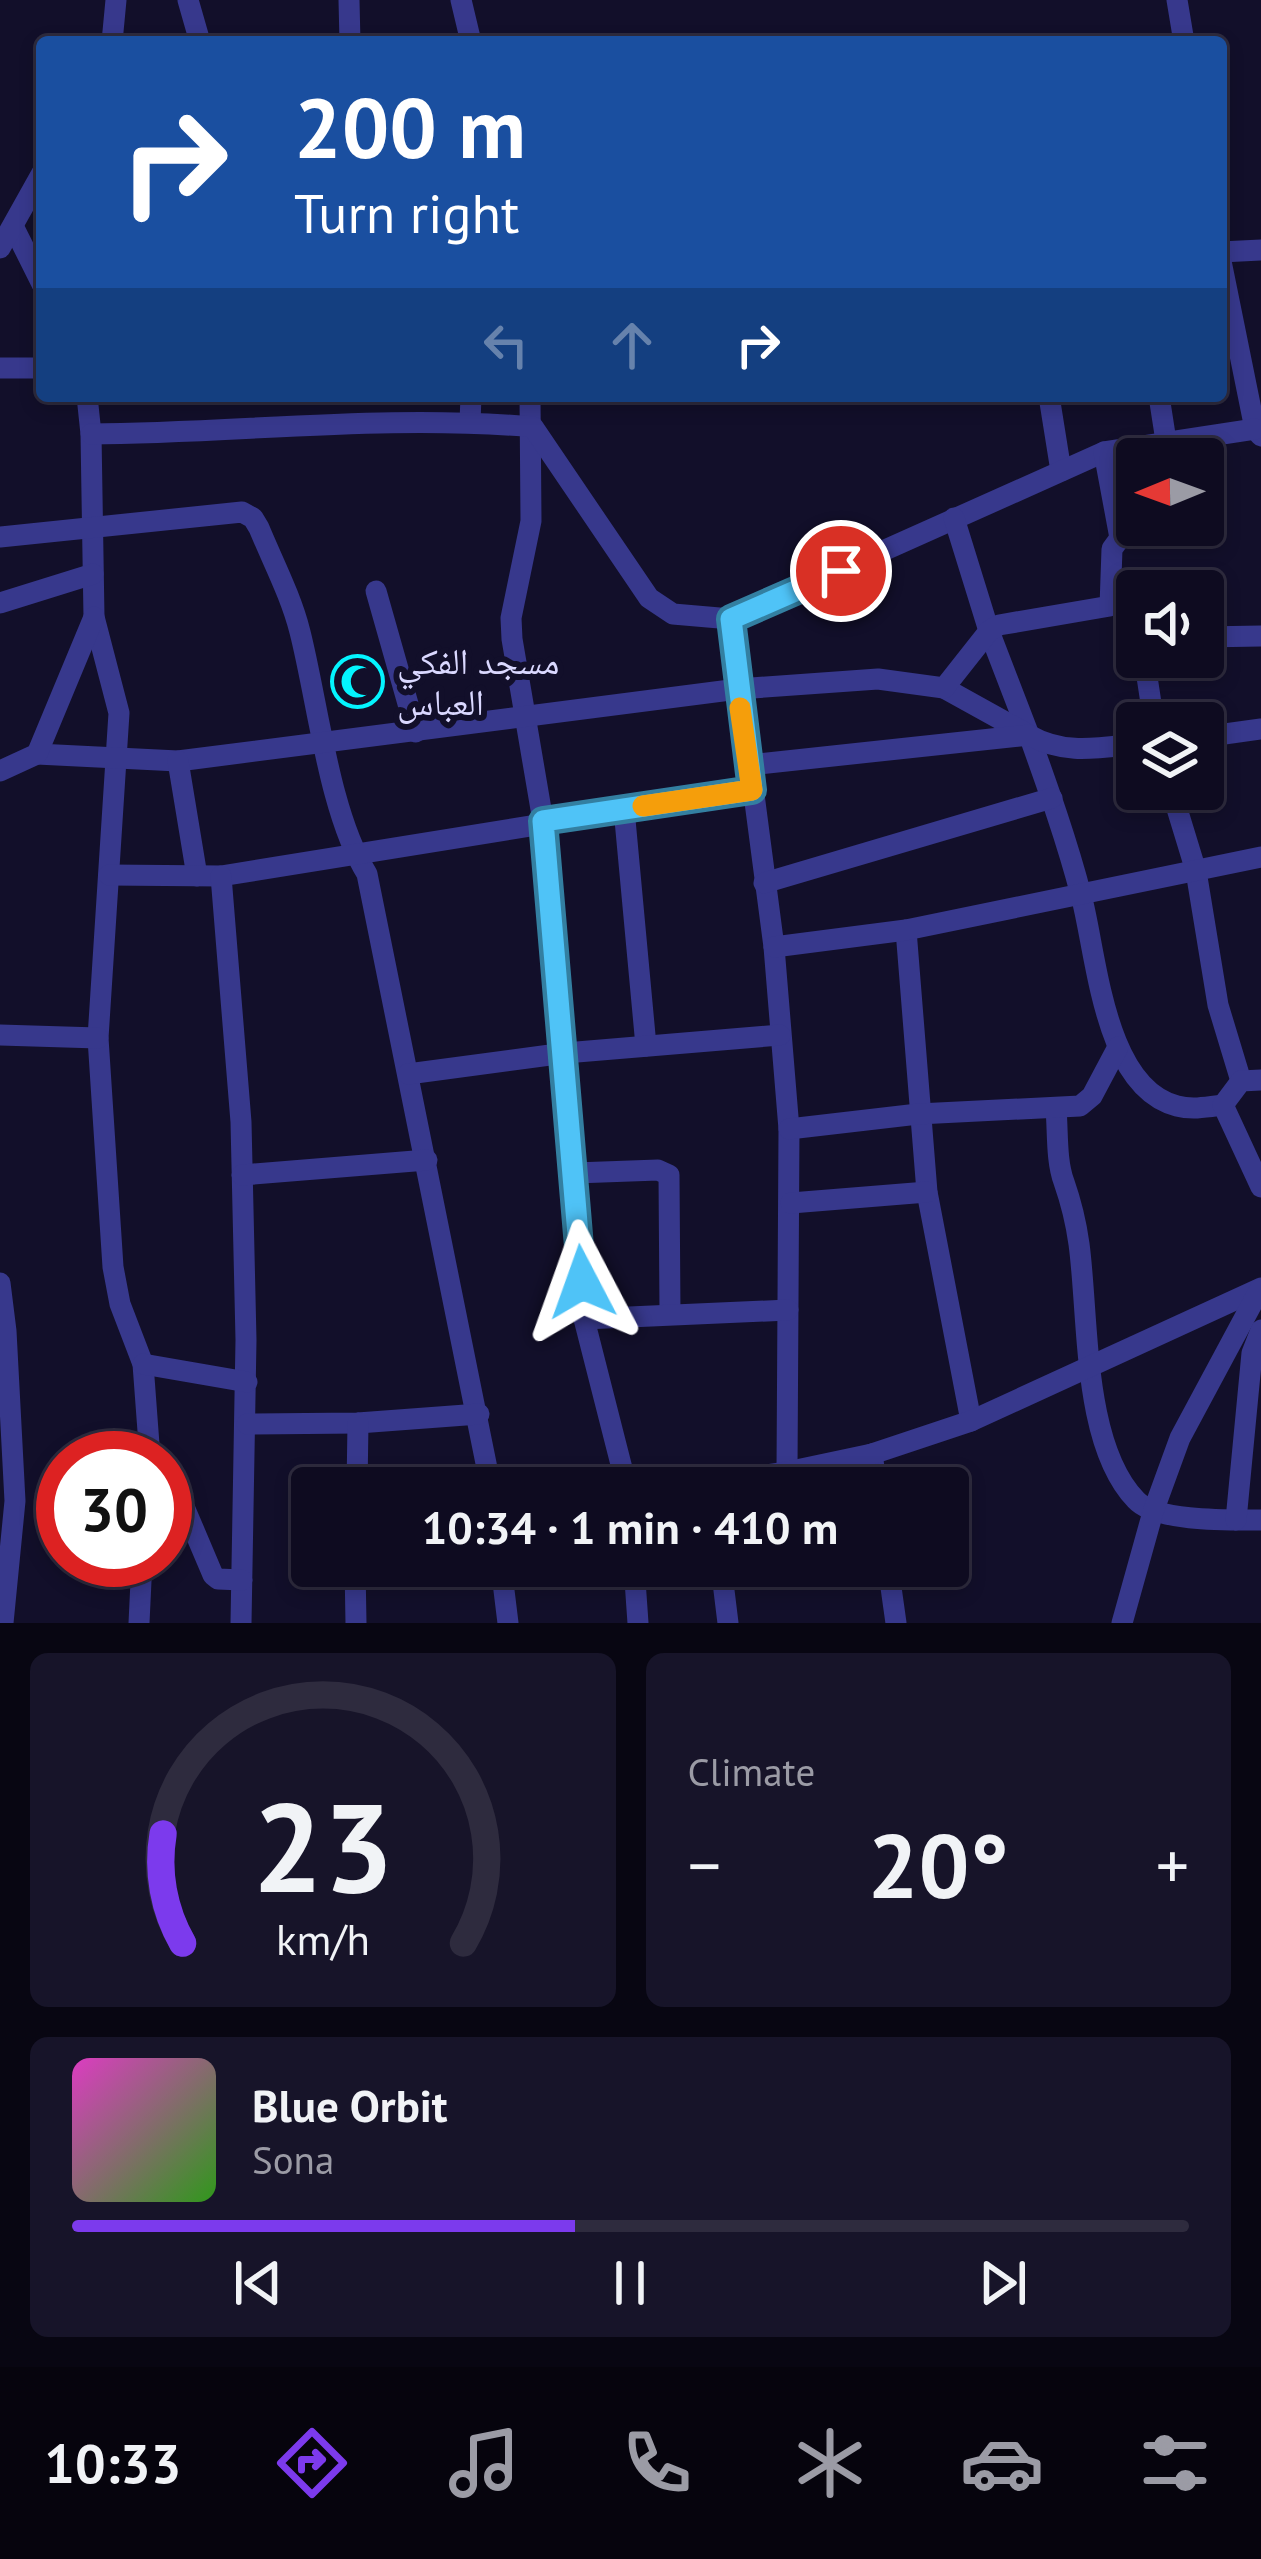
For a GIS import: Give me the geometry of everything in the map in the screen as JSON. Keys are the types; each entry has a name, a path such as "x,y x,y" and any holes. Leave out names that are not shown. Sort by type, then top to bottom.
{"street":[{"path":"113,36 116,0"},
{"path":"188,0 198,36"},
{"path":"349,0 350,36"},
{"path":"461,0 470,36"},
{"path":"1177,0 1183,36"},
{"path":"0,248 36,185"},
{"path":"14,228 36,272"},
{"path":"1227,251 1261,250"},
{"path":"1200,438 1258,433 1228,341"},
{"path":"0,368 36,368"},
{"path":"87,402 92,434 94,617 118,713 98,1038 113,1267 120,1304 143,1364 148,1431"},
{"path":"470,422 471,402"},
{"path":"530,402 531,521 511,618 543,821 584,1319 622,1467"},
{"path":"1050,402 1060,471"},
{"path":"1160,402 1166,438"},
{"path":"92,434 470,422 532,428 649,598 673,614 731,619 1116,450"},
{"path":"944,688 989,631 1010,622 1110,606 1112,549 1120,538 1104,452"},
{"path":"0,537 242,512 253,518 295,613 354,854 367,874 487,1467"},
{"path":"954,518 989,631 1052,798 1082,896 1106,1016 1118,1047 1138,1078 1171,1105 1223,1105 1251,1080 1218,1006 1196,871 1177,810"},
{"path":"0,603 93,574"},
{"path":"376,591 416,732"},
{"path":"37,754 94,617"},
{"path":"731,619 774,946 789,1129 787,1467"},
{"path":"1224,637 1261,636"},
{"path":"0,772 37,754 178,761 738,689 878,679 944,688 1052,748 1116,746"},
{"path":"1224,733 1261,729"},
{"path":"749,766 1029,735"},
{"path":"178,761 197,876"},
{"path":"109,874 221,876 752,790"},
{"path":"764,883 1052,798"},
{"path":"624,809 646,1046"},
{"path":"774,946 906,930 1261,857"},
{"path":"221,876 242,1175 247,1424 241,1623"},
{"path":"906,930 927,1192 971,1421"},
{"path":"0,1034 98,1038"},
{"path":"408,1074 565,1053 780,1034"},
{"path":"789,1129 918,1114 1080,1106 1092,1096 1118,1047"},
{"path":"1223,1105 1261,1187"},
{"path":"1056,1109 1063,1180 1070,1192 1079,1241 1094,1414 1102,1437 1136,1500 1153,1512 1261,1520"},
{"path":"242,1175 428,1160"},
{"path":"575,1173 658,1170 669,1175 670,1313"},
{"path":"791,1203 927,1192"},
{"path":"0,1282 15,1501 3,1623"},
{"path":"811,1467 872,1454 971,1421 1261,1288"},
{"path":"1129,1616 1153,1512 1180,1438 1261,1288"},
{"path":"584,1319 788,1310"},
{"path":"1236,1520 1252,1353 1261,1330"},
{"path":"143,1364 247,1382"},
{"path":"247,1424 358,1423 478,1414"},
{"path":"357,1467 358,1423"},
{"path":"872,1454 874,1467"},
{"path":"192,1526 213,1575 242,1580"},
{"path":"139,1623 141,1587"},
{"path":"355,1587 356,1623"},
{"path":"504,1587 508,1623"},
{"path":"635,1587 638,1623"},
{"path":"724,1587 728,1623"},
{"path":"891,1587 896,1623"}],"slow traffic":[{"path":"643,806 752,790 740,708"}],"place":[{"name":"مسجد الفكي العباس","path":"358,682"}],"route":[{"path":"582,1282 543,821 752,790 731,619 841,571"}]}
